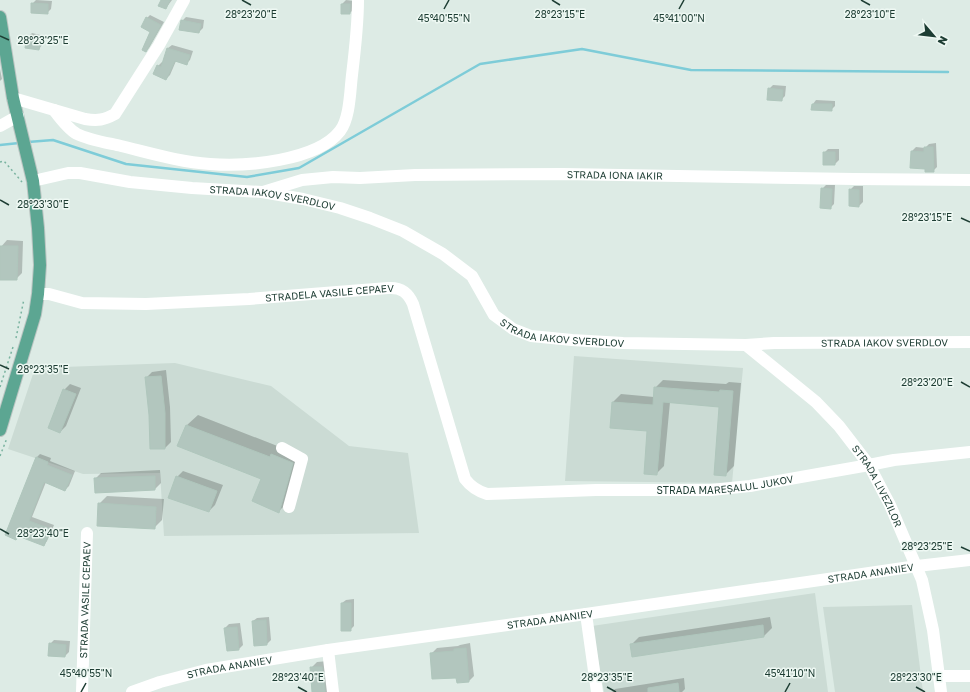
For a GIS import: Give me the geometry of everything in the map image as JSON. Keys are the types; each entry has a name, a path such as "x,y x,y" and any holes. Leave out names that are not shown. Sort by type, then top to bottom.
{"main road":[{"path":"0,17 14,98 32,177 38,228 40,265 35,314 0,430"}],"street":[{"path":"14,98 97,121 105,120 114,114 159,45 184,0"},
{"path":"54,110 60,119 77,134 168,158 209,164 238,165 277,161 310,153 334,137 341,130 345,122 349,106 358,23 358,0"},
{"path":"0,126 19,119"},
{"path":"97,121 99,129 98,140"},
{"name":"STRADA IAKOV SVERDLOV","path":"32,177 74,173 130,182 192,188 262,192 303,199 340,208 403,231 443,254 472,276 494,315 513,330 532,336 623,343 746,345 774,343 970,342"},
{"name":"STRADA IONA IAKIR","path":"262,192 302,180 333,177 360,178 415,175 563,174 970,180"},
{"name":"STRADELA VASILE CEPAEV","path":"38,294 49,294 82,303 146,304 249,299 388,288 396,288 404,291 410,297 413,304 465,479 478,491"},
{"name":"STRADA LIVEZILOR","path":"746,345 816,402 839,426 869,465 890,505 922,580 933,630 941,692"},
{"path":"282,448 302,459 289,507"},
{"name":"STRADA MAREȘALUL JUKOV","path":"478,491 487,494 596,490 711,490 750,486 894,460 970,452"},
{"name":"STRADA VASILE CEPAEV","path":"82,692 87,533"},
{"name":"STRADA ANANIEV","path":"132,692 160,682 206,670 328,650 917,566 970,560"},
{"path":"586,614 597,692"},
{"path":"328,650 333,692"},
{"path":"940,676 970,676"}],"path":[{"path":"0,162 4,161 35,197"},
{"path":"16,339 24,299"},
{"path":"0,387 14,346"}],"shaded area":[{"path":"574,356 743,368 732,483 565,481"},
{"path":"175,363 271,386 349,446 408,453 419,533 164,536 160,473 83,474 8,449 35,368"},
{"path":"815,593 828,692 604,692 592,626"},
{"path":"912,605 923,692 835,692 823,607"}],"building":[{"path":"161,0 170,0 166,9 158,6"},
{"path":"31,3 48,4 48,14 31,13"},
{"path":"341,4 350,4 350,14 341,14"},
{"path":"146,17 161,25 146,52 142,50 150,32 141,27"},
{"path":"181,20 201,24 199,33 179,30"},
{"path":"27,37 41,39 39,50 25,48"},
{"path":"167,48 190,55 187,65 175,61 166,80 153,74 157,65 161,67"},
{"path":"768,88 783,90 782,101 767,100"},
{"path":"812,104 832,104 832,111 811,110"},
{"path":"924,147 933,147 934,172 925,172 925,169 910,168 911,151 924,152"},
{"path":"823,152 835,152 835,165 823,165"},
{"path":"821,188 832,189 831,209 820,208"},
{"path":"849,189 859,190 859,207 849,206"},
{"path":"0,246 18,246 17,280 0,280"},
{"path":"161,376 165,413 165,449 150,449 149,415 145,377"},
{"path":"654,387 719,392 720,390 733,391 726,476 714,475 719,407 663,402 657,475 644,474 647,431 610,428 612,402 653,405"},
{"path":"63,389 76,394 60,433 48,428"},
{"path":"186,425 270,457 271,454 293,463 279,513 252,501 261,479 177,446"},
{"path":"36,457 48,462 47,465 72,475 65,491 44,482 29,521 51,529 44,546 18,536 16,540 5,535"},
{"path":"155,476 155,490 95,493 94,478"},
{"path":"176,476 217,491 209,512 168,498"},
{"path":"98,503 156,507 155,529 97,526"},
{"path":"341,603 351,603 351,631 341,631"},
{"path":"266,620 267,645 254,646 252,621"},
{"path":"763,625 764,637 632,657 630,644"},
{"path":"237,627 239,650 227,651 224,628"},
{"path":"49,643 66,645 65,657 48,656"},
{"path":"466,648 469,682 457,683 456,678 432,679 430,653 454,651 454,649"},
{"path":"310,667 322,667 325,692 312,692"},
{"path":"678,683 679,692 648,692 648,688"}],"waterway":[{"path":"28,142 53,140 126,164 247,177 299,168 480,64 582,49 691,70 948,72"},
{"path":"0,145 19,143"}]}
